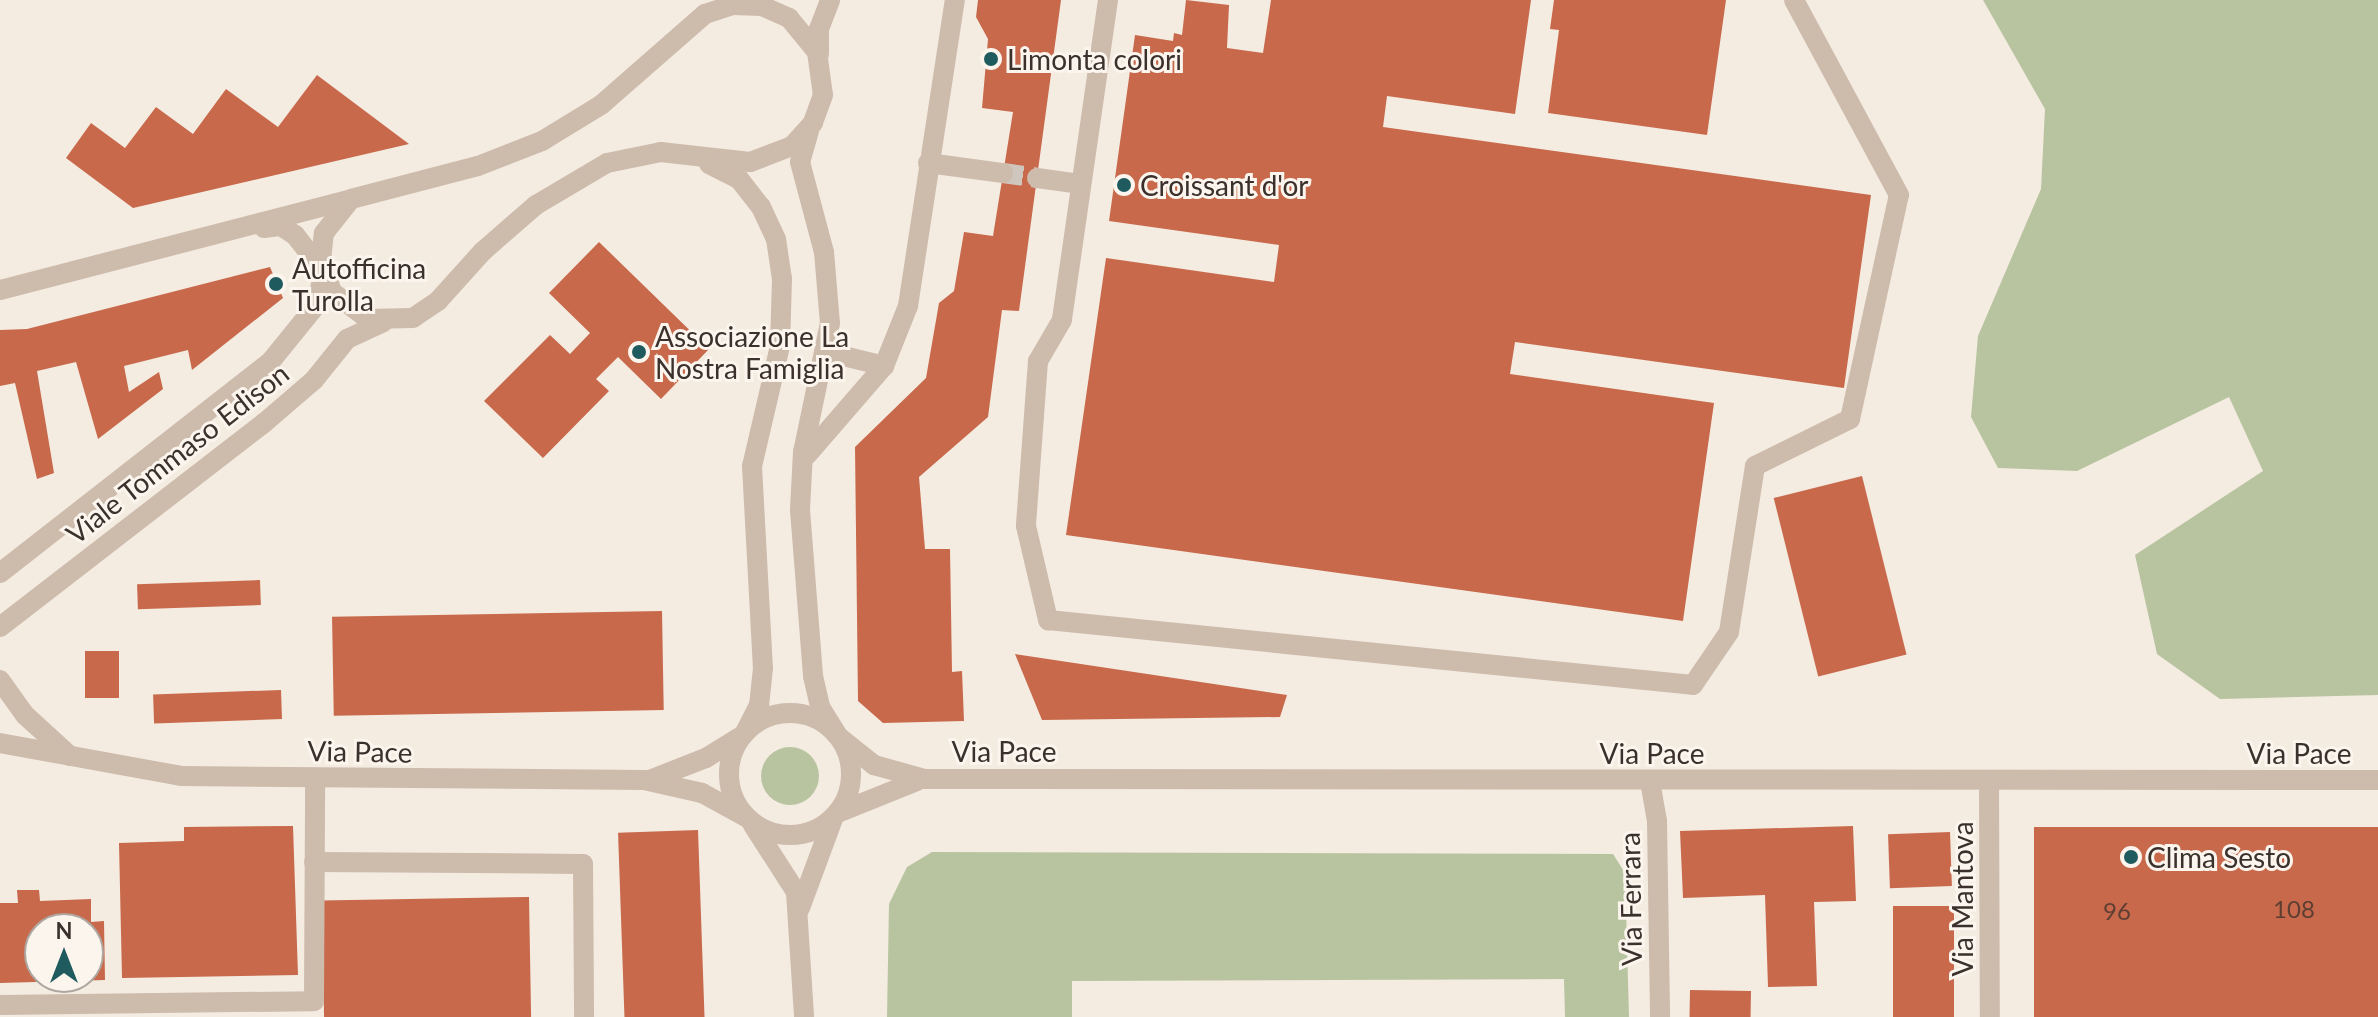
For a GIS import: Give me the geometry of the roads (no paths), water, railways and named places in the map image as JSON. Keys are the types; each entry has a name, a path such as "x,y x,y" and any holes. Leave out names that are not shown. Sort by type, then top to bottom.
{"street":[{"path":"800,908 851,776 838,735 824,717 813,676 800,468 827,352 828,274 800,162 823,95 818,37 830,0"},
{"path":"800,468 820,435 884,366 908,306 955,0"},
{"path":"1108,0 1062,320 1038,361 1026,526 1048,620 1693,685 1729,632 1755,466 1850,419 1899,195 1794,0"},
{"path":"0,290 478,166 542,141 601,105 705,14 742,2 762,6 789,18 810,39 822,66"},
{"path":"679,152 734,161 765,159 792,146 813,123"},
{"path":"679,152 739,179 770,223 780,259 780,346 752,466 762,687 757,715 731,757 728,778 747,818 780,862 800,908 804,1017"},
{"name":"Viale Tommaso Edison","path":"0,627 264,423 314,380 347,339 383,322 427,311 509,227 571,181 624,157 679,152"},
{"path":"928,163 1003,173"},
{"path":"1037,178 1080,184"},
{"name":"Viale Tommaso Edison","path":"0,573 271,361 318,303 324,233 351,199"},
{"path":"225,233 281,226 295,235 323,271 342,304 383,322"},
{"path":"827,352 884,366"},
{"name":"Via Pace","path":"0,680 43,734 77,760"},
{"path":"743,734 766,717 791,712 816,718 838,735"},
{"name":"Via Pace","path":"644,780 706,758 743,734"},
{"name":"Via Pace","path":"838,735 874,765 925,779 2378,780"},
{"name":"Via Pace","path":"0,743 77,760 181,776 644,780 702,793 747,818"},
{"path":"0,1005 314,1001 315,779"},
{"name":"Via Pace","path":"836,815 863,798 925,779"},
{"name":"Via Ferrara","path":"1650,781 1657,821 1660,1017"},
{"name":"Via Mantova","path":"1989,782 1990,1017"},
{"path":"747,818 770,832 792,835 814,830 836,815"},
{"path":"314,862 583,864 584,1017"}],"tunnel":[{"path":"1003,173 1037,178"}],"place":[{"name":"Limonta colori","path":"991,59"},
{"name":"Croissant d'or","path":"1124,185"},
{"name":"Autofficina Turolla","path":"276,284"},
{"name":"Associazione La Nostra Famiglia","path":"639,352"},
{"name":"Clima Sesto","path":"2131,857"}]}
